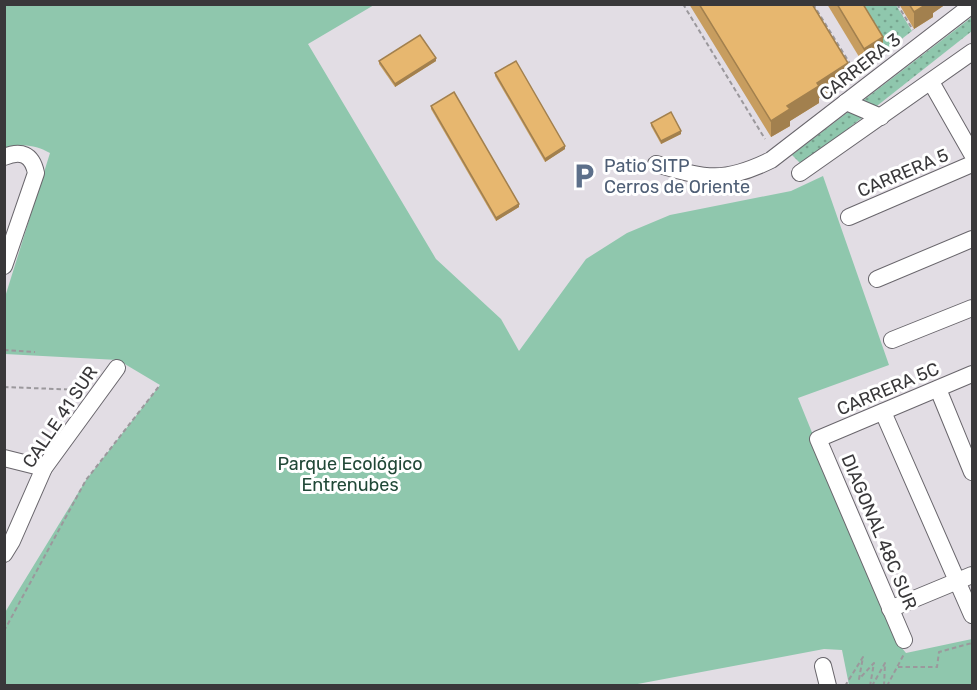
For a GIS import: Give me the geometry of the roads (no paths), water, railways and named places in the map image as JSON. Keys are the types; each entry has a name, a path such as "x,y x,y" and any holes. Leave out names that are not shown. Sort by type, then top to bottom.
{"street":[{"name":"CARRERA 3","path":"656,164 694,175 723,178 751,170 774,158 972,5"},
{"path":"800,173 972,52"},
{"path":"931,82 972,154"},
{"path":"846,102 881,117"},
{"path":"4,157 16,153 25,155 32,161 36,172 8,244 4,266"},
{"name":"CARRERA 5","path":"849,217 972,164"},
{"path":"877,279 972,239"},
{"path":"892,340 972,308"},
{"name":"CALLE 41 SUR","path":"7,544 44,468 117,368"},
{"name":"CARRERA 5C","path":"818,439 972,375"},
{"path":"938,389 972,472"},
{"path":"883,412 965,578 972,615"},
{"name":"DIAGONAL 48C SUR","path":"818,439 904,640"},
{"path":"4,458 44,468"},
{"path":"890,609 965,578"},
{"path":"823,666 828,686"}],"place":[{"name":"Patio SITP Cerros de Oriente","path":"584,176"}],"park label":[{"name":"Parque Ecológico Entrenubes","path":"350,474"}]}
